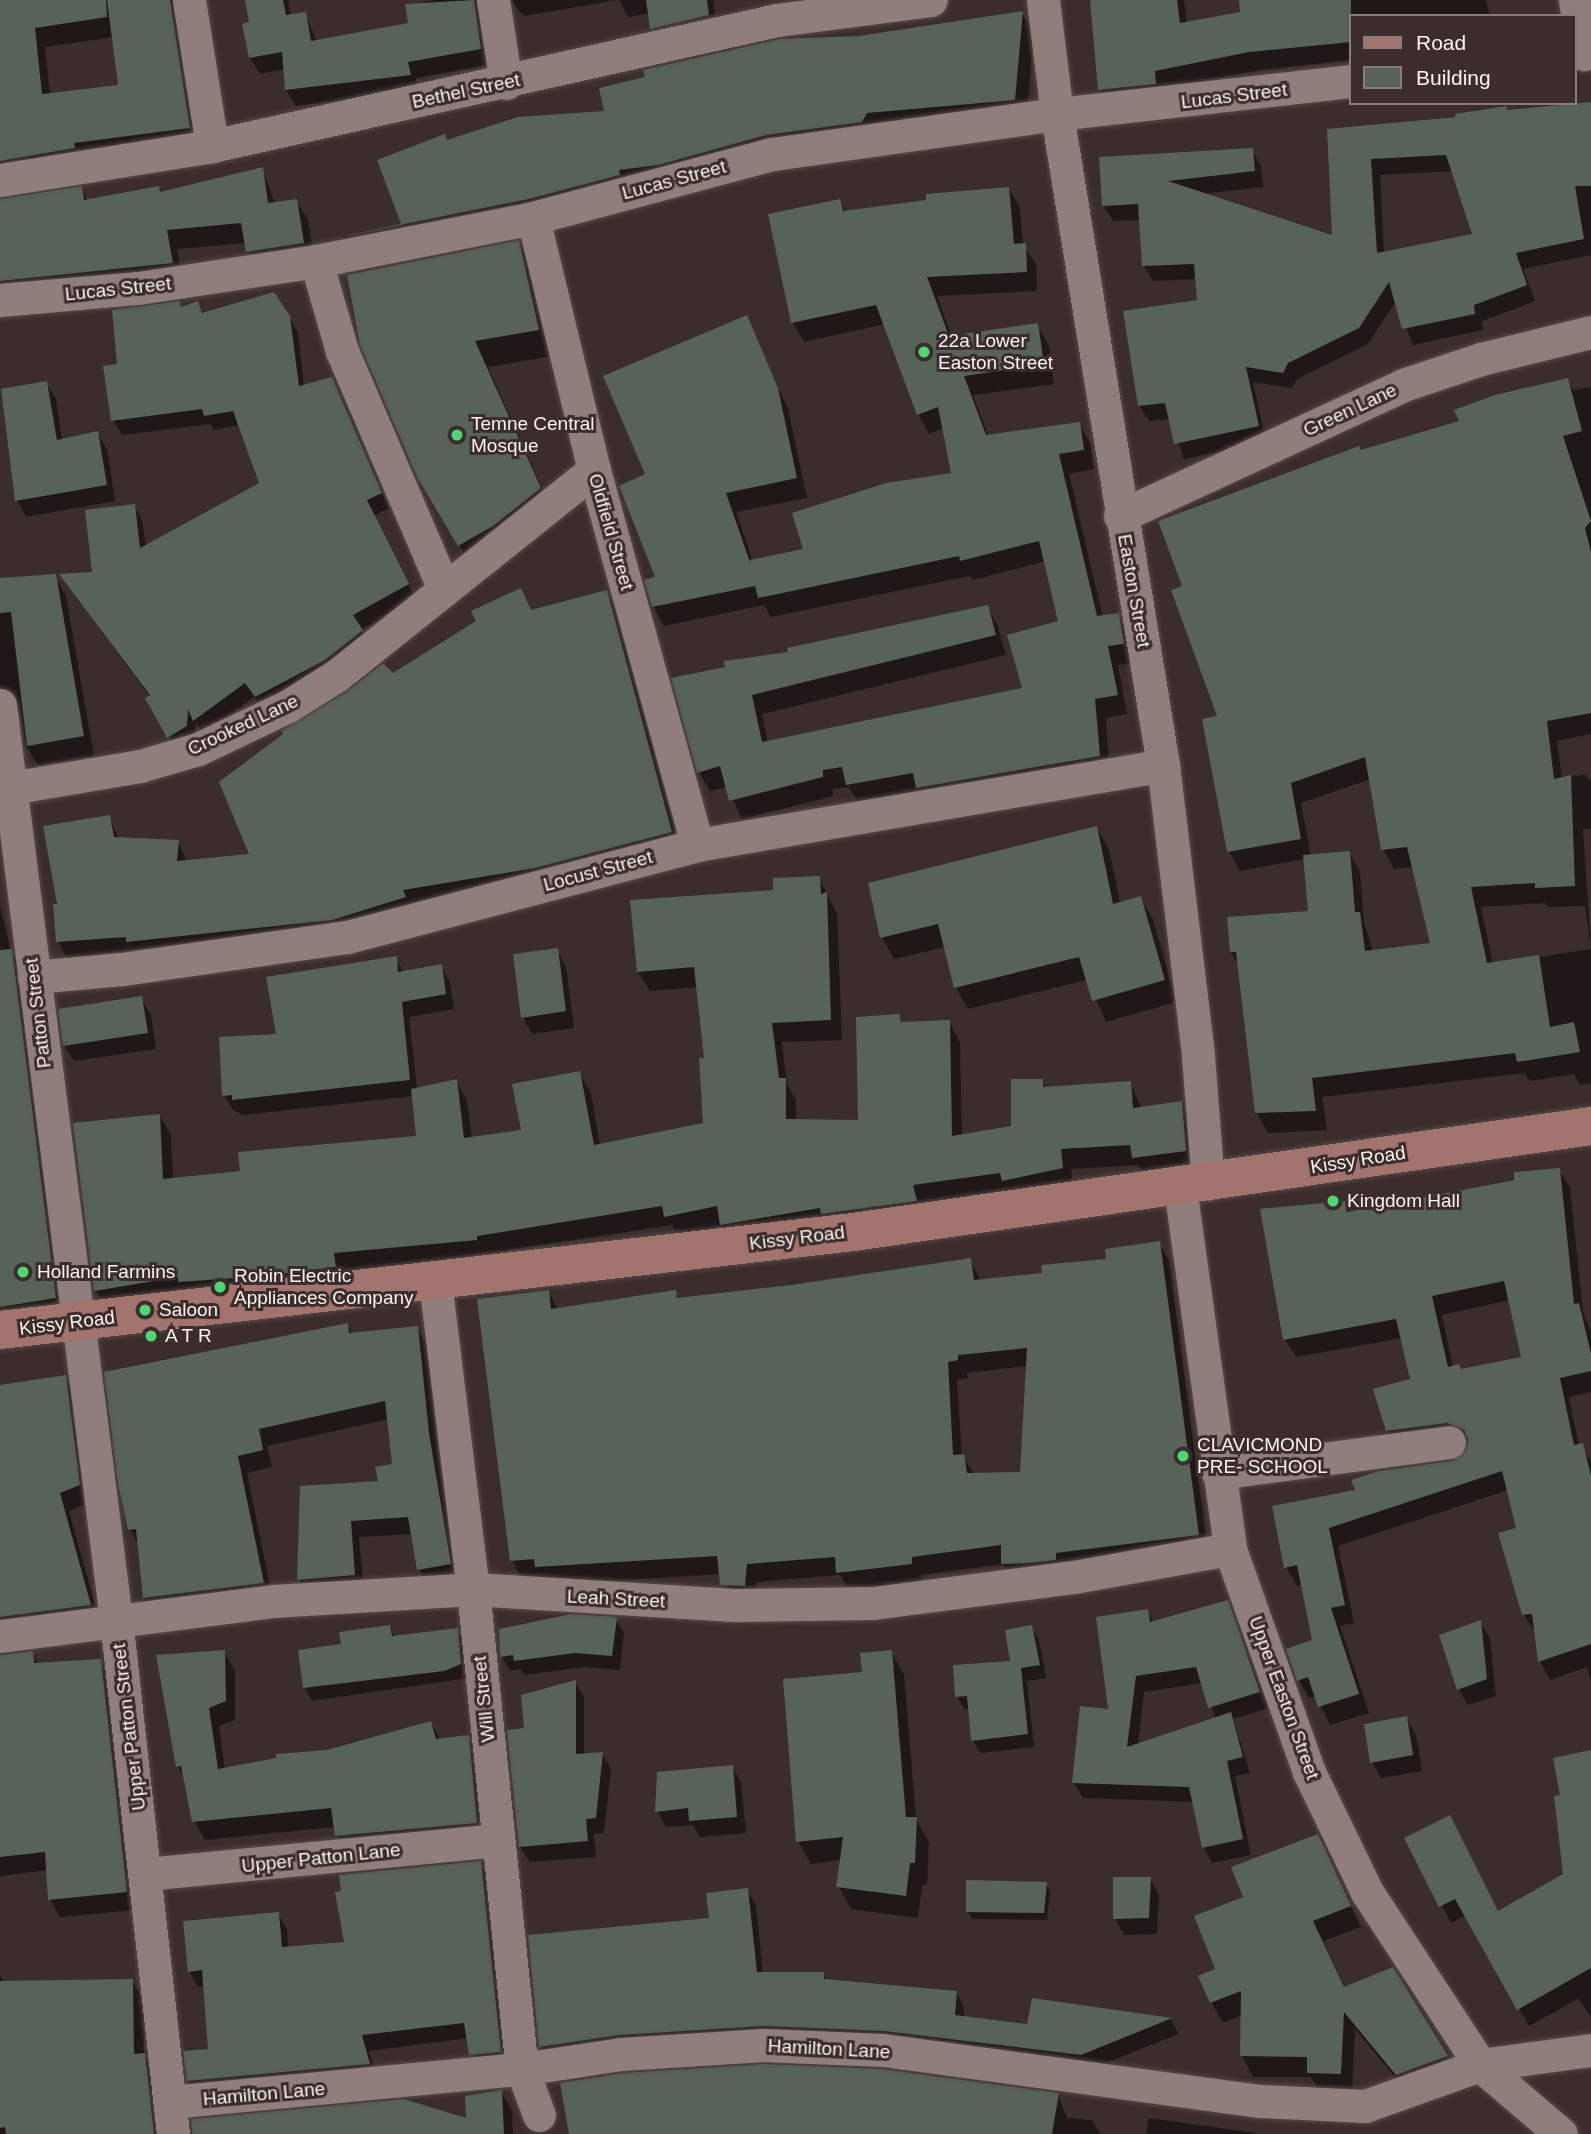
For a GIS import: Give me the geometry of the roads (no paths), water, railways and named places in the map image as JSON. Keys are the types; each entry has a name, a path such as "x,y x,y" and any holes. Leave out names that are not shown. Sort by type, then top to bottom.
{"main road":[{"name":"Kissy Road","path":"0,1330 435,1281 1590,1132"}],"street":[{"path":"189,0 212,146"},
{"path":"492,0 506,83"},
{"name":"Bethel Street","path":"0,180 212,146 506,83 776,10 931,0"},
{"name":"Easton Street","path":"1043,0 1057,114 1120,516 1163,765 1198,1056 1194,1185"},
{"path":"1575,0 1583,55"},
{"name":"Lucas Street","path":"0,300 138,288 316,261 533,218 772,154 1057,114 1350,81"},
{"name":"Oldfield Street","path":"533,218 594,470 697,845"},
{"path":"316,261 342,351 444,589"},
{"name":"Green Lane","path":"1120,516 1403,385 1481,359 1591,332"},
{"name":"Crooked Lane","path":"10,788 140,766 198,749 288,706 336,676 594,470"},
{"name":"Patton Street","path":"0,705 10,788 11,864 34,977 76,1321"},
{"name":"Locust Street","path":"34,977 122,969 347,937 697,845 1163,765"},
{"name":"Upper Easton Street","path":"1194,1185 1218,1473 1230,1549 1309,1772 1344,1844 1419,1979 1480,2065 1561,2134"},
{"name":"Will Street","path":"435,1281 473,1589 522,2068 539,2115"},
{"name":"Upper Patton Street","path":"76,1321 116,1619 171,2118"},
{"path":"1218,1473 1449,1443"},
{"name":"Leah Street","path":"0,1636 116,1619 273,1601 473,1589 738,1605 873,1603 1074,1577 1230,1549"},
{"name":"Upper Patton Lane","path":"145,1874 497,1840"},
{"name":"Hamilton Lane","path":"171,2118 621,2054 764,2045 883,2050 1261,2101 1365,2106 1480,2065 1591,2050"}],"place":[{"name":"22a Lower Easton Street","path":"924,352"},
{"name":"Temne Central Mosque","path":"457,435"},
{"name":"Kingdom Hall","path":"1333,1201"},
{"name":"Holland Farmins","path":"23,1272"},
{"name":"Robin Electric Appliances Company","path":"220,1287"},
{"name":"Saloon","path":"145,1310"},
{"name":"A T R","path":"151,1336"},
{"name":"CLAVICMOND PRE- SCHOOL","path":"1183,1456"}]}
